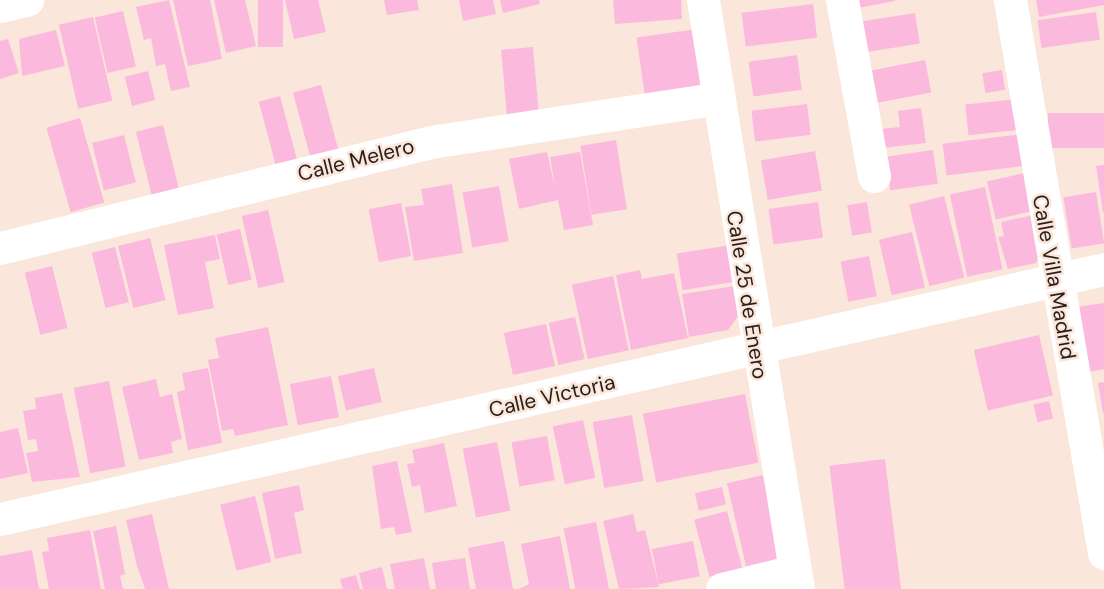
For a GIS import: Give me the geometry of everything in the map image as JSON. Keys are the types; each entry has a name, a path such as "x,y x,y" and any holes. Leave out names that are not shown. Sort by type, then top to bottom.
{"street":[{"path":"0,6 27,0"},
{"name":"Calle 25 de Enero","path":"703,0 755,350 796,580"},
{"path":"842,0 874,176"},
{"name":"Calle Villa Madrid","path":"1010,0 1053,281 1104,553"},
{"name":"Calle Melero","path":"0,248 430,142 716,99"},
{"name":"Calle Victoria","path":"0,519 755,350 1104,269"},
{"path":"722,589 796,580"}],"building":[{"path":"169,0 190,87 171,91 165,64 156,66 151,38 144,40 136,7"},
{"path":"173,0 210,0 222,59 188,66"},
{"path":"214,0 245,0 256,46 226,53"},
{"path":"258,0 283,0 283,47 258,47"},
{"path":"285,0 318,0 326,32 294,39"},
{"path":"384,0 417,0 419,10 387,15"},
{"path":"459,0 493,0 496,14 463,21"},
{"path":"500,0 539,0 540,4 503,13"},
{"path":"613,0 681,0 682,19 615,24"},
{"path":"856,0 895,0 895,1 858,8"},
{"path":"1036,0 1104,0 1104,5 1039,17"},
{"path":"813,4 817,38 746,47 742,13"},
{"path":"123,11 136,67 108,73 95,18"},
{"path":"1096,12 1100,40 1041,48 1038,20"},
{"path":"915,13 920,44 863,53 858,22"},
{"path":"93,17 112,101 78,109 59,25"},
{"path":"697,29 706,92 646,101 637,37"},
{"path":"56,30 65,66 22,76 19,39"},
{"path":"8,39 19,73 0,79 0,41"},
{"path":"533,47 539,118 507,121 501,50"},
{"path":"797,55 802,90 753,96 748,62"},
{"path":"925,60 931,92 872,104 866,71"},
{"path":"1002,70 1005,90 985,93 982,73"},
{"path":"148,71 155,100 132,106 125,77"},
{"path":"321,85 339,154 311,161 293,93"},
{"path":"280,96 297,160 276,165 259,102"},
{"path":"1017,99 1020,130 969,135 965,104"},
{"path":"807,104 811,135 755,142 751,111"},
{"path":"921,108 926,143 882,148 880,129 900,127 898,111"},
{"path":"1048,113 1104,113 1104,148 1048,148"},
{"path":"80,118 104,203 71,212 46,128"},
{"path":"163,125 179,188 152,195 136,132"},
{"path":"1022,134 1026,166 946,176 943,144"},
{"path":"124,135 136,183 104,191 92,143"},
{"path":"616,140 627,209 591,215 580,146"},
{"path":"933,150 938,184 890,190 885,157"},
{"path":"815,151 822,190 768,200 761,161"},
{"path":"547,152 555,188 550,157 580,152 593,225 564,230 558,200 519,209 509,159"},
{"path":"1104,165 1104,212 1103,212 1096,166"},
{"path":"1024,173 1033,211 996,220 987,182"},
{"path":"452,184 463,253 414,261 405,207 424,205 421,189"},
{"path":"499,186 509,241 472,248 463,192"},
{"path":"985,187 1002,269 967,277 950,194"},
{"path":"1096,192 1104,243 1072,249 1063,197"},
{"path":"944,196 964,278 929,286 909,205"},
{"path":"818,202 823,238 773,245 768,209"},
{"path":"867,202 872,233 852,236 847,205"},
{"path":"401,203 411,256 379,262 369,209"},
{"path":"268,210 285,282 258,288 242,216"},
{"path":"1033,215 1041,253 1036,263 1008,269 998,237 1004,236 1001,222"},
{"path":"240,229 252,280 228,285 217,234"},
{"path":"912,232 925,288 892,295 879,240"},
{"path":"215,235 220,259 205,262 214,308 178,315 164,245"},
{"path":"150,238 165,300 133,308 118,246"},
{"path":"731,245 737,282 682,290 677,254"},
{"path":"115,247 129,302 106,308 92,253"},
{"path":"869,256 877,296 848,302 841,262"},
{"path":"52,266 67,328 40,335 25,273"},
{"path":"640,270 642,279 674,273 688,338 631,350 616,275"},
{"path":"613,276 629,350 588,359 572,285"},
{"path":"735,286 739,315 728,330 689,337 682,294"},
{"path":"1104,303 1104,369 1088,372 1077,307"},
{"path":"575,317 585,359 558,365 549,323"},
{"path":"546,324 555,366 513,375 504,333"},
{"path":"268,327 288,425 235,436 233,429 222,431 208,360 219,358 215,338"},
{"path":"1039,335 1053,395 988,410 974,350"},
{"path":"208,368 222,443 188,450 177,392 185,390 182,373"},
{"path":"374,368 382,402 346,410 338,376"},
{"path":"331,376 339,417 298,425 290,384"},
{"path":"156,379 160,397 172,394 182,439 171,442 173,453 139,460 122,387"},
{"path":"109,381 126,466 90,473 74,388"},
{"path":"1104,382 1104,413 1103,413 1098,383"},
{"path":"62,393 80,477 32,482 26,453 38,451 36,439 28,440 23,411 36,409 35,398"},
{"path":"745,394 758,463 656,483 643,414"},
{"path":"1049,401 1053,419 1037,422 1033,405"},
{"path":"632,415 644,481 604,488 593,422"},
{"path":"583,420 595,478 565,484 553,426"},
{"path":"18,428 28,473 0,479 0,432"},
{"path":"547,436 555,480 519,487 512,442"},
{"path":"497,442 510,511 476,517 463,449"},
{"path":"444,443 457,506 425,513 420,485 412,487 407,464 415,463 412,450"},
{"path":"885,459 901,589 845,589 829,466"},
{"path":"397,461 412,532 396,535 394,527 381,529 372,466"},
{"path":"763,475 782,558 746,566 727,483"},
{"path":"299,485 304,510 294,513 302,553 275,559 262,493"},
{"path":"722,487 726,505 699,511 695,493"},
{"path":"255,496 271,562 237,571 220,505"},
{"path":"727,511 742,568 709,577 694,520"},
{"path":"152,514 169,589 145,589 126,520"},
{"path":"633,514 637,532 645,530 659,587 619,589 603,521"},
{"path":"596,522 609,589 575,589 564,528"},
{"path":"116,526 125,574 120,576 123,589 105,589 93,531"},
{"path":"90,530 101,589 49,589 42,552 49,551 47,538"},
{"path":"560,536 570,589 519,589 529,584 521,544"},
{"path":"504,541 513,589 476,589 468,548"},
{"path":"693,541 700,576 659,584 652,549"},
{"path":"32,550 39,589 0,589 0,556"},
{"path":"424,558 430,589 395,589 390,564"},
{"path":"465,558 470,589 436,589 432,563"},
{"path":"382,567 387,589 363,589 359,573"},
{"path":"356,575 360,589 343,589 340,579"}]}
